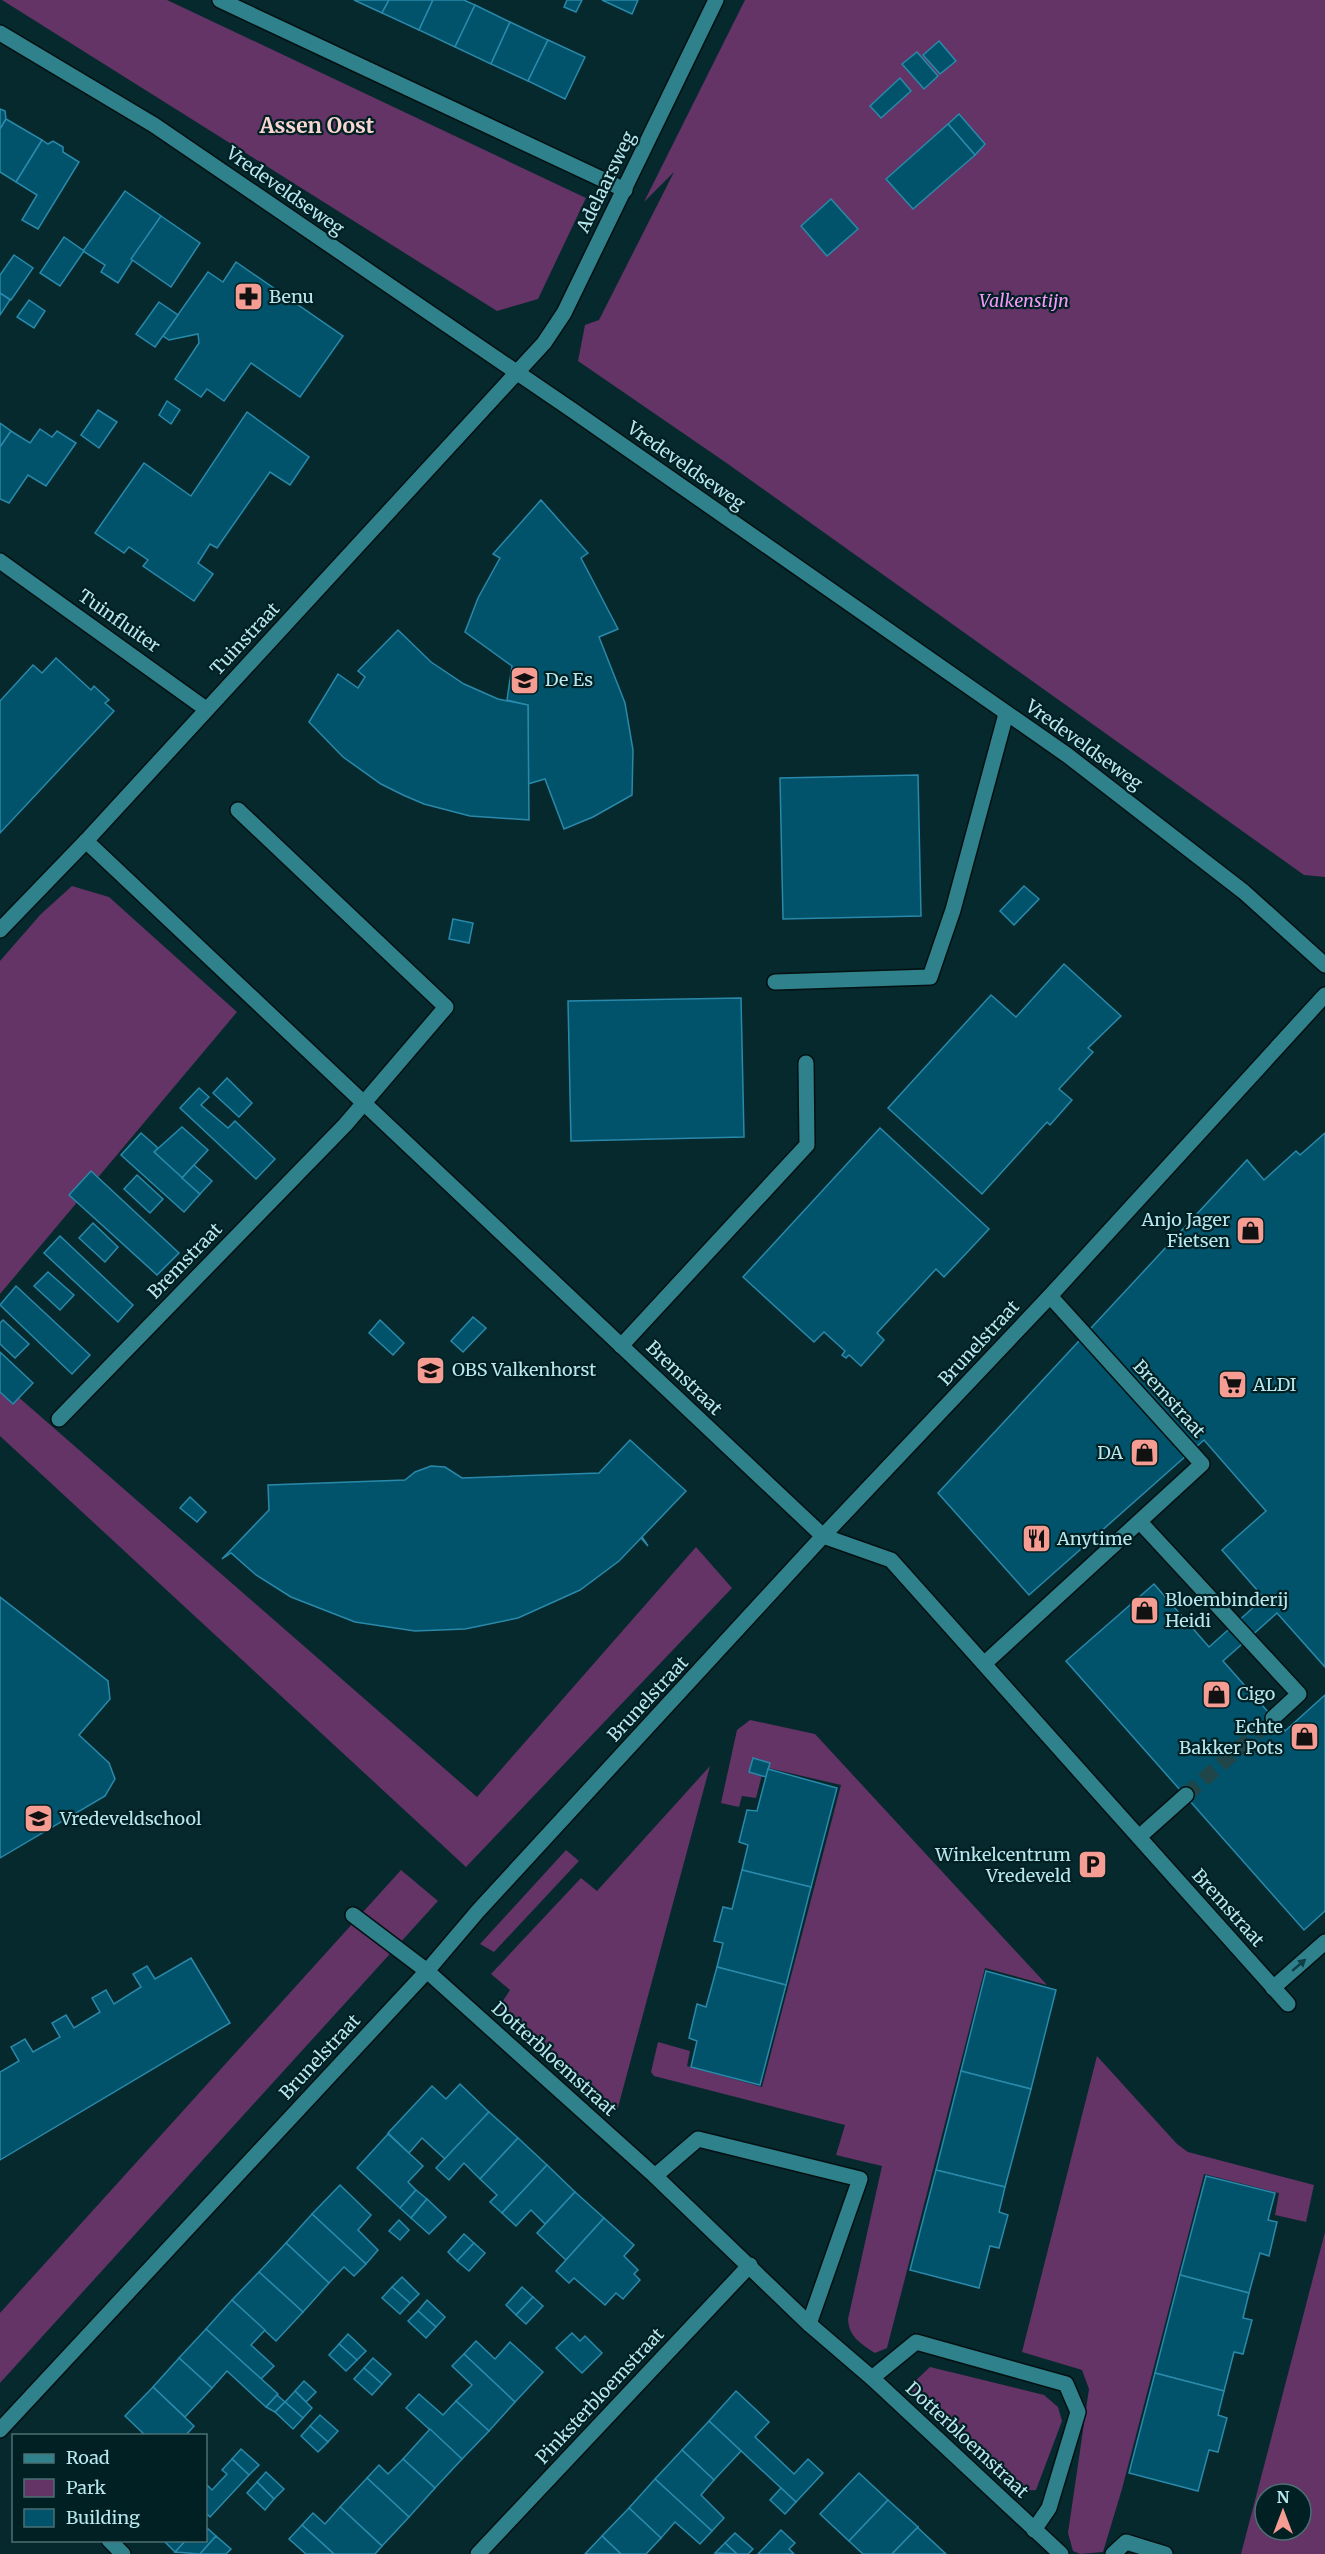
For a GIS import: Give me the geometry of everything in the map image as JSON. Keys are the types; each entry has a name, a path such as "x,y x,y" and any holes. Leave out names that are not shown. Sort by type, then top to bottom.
{"street":[{"path":"220,0 251,7 625,190"},
{"name":"Adelaarsweg","path":"517,374 544,343 564,313 716,0"},
{"name":"Vredeveldseweg","path":"0,33 154,124 1068,755 1244,892 1325,965"},
{"name":"Tuinstraat","path":"0,930 86,841 517,374"},
{"name":"Tuinfluiter","path":"3,568 206,709"},
{"path":"775,982 930,977 953,910 1006,714"},
{"name":"Bremstraat","path":"59,1419 364,1103 446,1007 238,810"},
{"name":"Bremstraat","path":"86,841 823,1536 891,1560 1288,2004"},
{"name":"Brunelstraat","path":"1,2426 427,1971 478,1911 823,1536 1050,1296 1325,995"},
{"path":"621,1346 807,1145 806,1063"},
{"name":"Bremstraat","path":"985,1663 1202,1464 1050,1296"},
{"path":"1140,1522 1299,1694 1273,1718"},
{"path":"1139,1837 1186,1795"},
{"name":"Dotterbloemstraat","path":"353,1915 427,1971 655,2176 809,2324 872,2378 1061,2554"},
{"path":"1273,1988 1325,1942"},
{"path":"655,2176 698,2139 860,2180 809,2324"},
{"name":"Pinksterbloemstraat","path":"478,2554 750,2265"},
{"name":"Dotterbloemstraat","path":"872,2378 916,2342 1066,2384 1078,2412 1049,2508 1034,2530"},
{"path":"110,2542 123,2554"},
{"path":"1113,2554 1126,2542 1165,2554"}],"green space":[{"path":"2,0 167,0 586,198 538,299 497,311"},
{"name":"Valkenstijn","path":"745,0 1325,0 1325,877 1304,875 728,464 578,361 585,325 599,320 674,172 644,202"},
{"path":"72,886 109,897 237,1012 0,1294 0,961 41,914"},
{"path":"0,1381 477,1797 696,1547 732,1588 466,1867 0,1436"},
{"path":"750,1720 815,1734 1047,1985 985,1968 887,2348 875,2353 853,2335 848,2319 882,2166 836,2155 845,2125 654,2076 651,2072 658,2042 690,2051 687,2066 762,2087 841,1785 764,1767 756,1798 742,1796 739,1807 721,1803 737,1730"},
{"path":"710,1766 617,2111 610,2112 499,2007 510,1990 491,1974 581,1878 597,1891"},
{"path":"566,1850 579,1861 494,1952 480,1944"},
{"path":"401,1870 438,1901 0,2383 0,2313"},
{"path":"1097,2056 1177,2144 1188,2152 1314,2185 1306,2222 1275,2215 1279,2193 1204,2174 1122,2489 1103,2552 1080,2554 1073,2551 1068,2533 1089,2389 1082,2370 1022,2352"},
{"path":"1325,2232 1325,2554 1241,2554 1253,2508 1253,2542 1313,2542 1313,2482 1260,2482"},
{"path":"930,2367 1044,2395 1058,2407 1062,2421 1036,2490 1017,2491 912,2394 913,2383"}],"building":[{"path":"354,0 389,0 382,13"},
{"path":"389,0 433,0 419,30 382,13"},
{"path":"433,0 464,0 475,5 455,47 419,30"},
{"path":"567,0 582,0 576,12 564,7"},
{"path":"602,0 638,0 632,14"},
{"path":"475,5 510,22 491,64 455,47"},
{"path":"510,22 548,40 528,81 491,64"},
{"path":"548,40 585,57 565,99 528,81"},
{"path":"939,41 956,61 940,74 923,55"},
{"path":"917,52 938,76 924,89 902,64"},
{"path":"900,78 911,91 881,118 870,106"},
{"path":"0,109 5,111 6,119 0,129"},
{"path":"959,114 985,144 975,155 948,124"},
{"path":"6,119 42,140 16,182 0,172 0,129"},
{"path":"948,124 975,155 913,209 886,179"},
{"path":"42,140 48,144 53,141 63,147 63,152 79,162 38,229 22,220 37,195 16,182"},
{"path":"125,191 161,216 118,283 101,272 105,265 83,251"},
{"path":"831,199 858,229 827,256 801,226"},
{"path":"161,216 200,243 171,287 131,259"},
{"path":"64,237 84,251 60,286 40,273"},
{"path":"14,255 33,268 11,300 0,293 0,275"},
{"path":"236,262 343,336 300,397 251,363 224,401 207,389 201,397 175,379 199,343 198,334 169,340 163,336 208,272 223,282"},
{"path":"0,293 10,300 0,315"},
{"path":"29,300 45,311 34,328 17,317"},
{"path":"159,302 178,315 155,347 136,334"},
{"path":"167,401 180,410 171,424 159,415"},
{"path":"98,410 117,422 99,448 81,435"},
{"path":"247,412 309,457 290,485 270,472 217,548 210,544 198,563 213,574 194,601 143,566 148,560 129,547 124,553 95,533 144,463 191,496"},
{"path":"0,423 11,431 0,447"},
{"path":"40,429 52,437 57,431 76,443 46,486 28,475 9,503 0,499 0,447 11,431 30,443"},
{"path":"541,500 588,553 581,558 618,629 599,637 625,703 633,750 632,795 593,817 564,829 545,779 528,784 528,705 507,700 512,666 465,632 478,598 500,558 493,554"},
{"path":"398,630 431,662 464,684 498,699 528,705 529,820 470,816 424,804 403,795 381,784 343,757 309,722 338,674 358,688 365,677 358,671"},
{"path":"56,658 91,690 94,686 109,700 105,703 114,711 0,833 0,701 33,665 42,673"},
{"path":"918,775 921,916 783,919 780,778"},
{"path":"1024,886 1039,899 1014,925 1000,911"},
{"path":"453,919 473,923 469,943 449,939"},
{"path":"1064,964 1121,1016 1088,1048 1093,1052 1059,1089 1072,1100 1050,1125 1047,1122 982,1194 888,1108 991,995 1016,1017"},
{"path":"741,998 744,1137 571,1141 568,1001"},
{"path":"227,1078 252,1103 239,1117 213,1093"},
{"path":"199,1088 209,1097 201,1105 228,1128 235,1121 275,1159 256,1179 180,1108"},
{"path":"182,1127 208,1150 182,1178 154,1152"},
{"path":"880,1128 989,1229 944,1277 936,1269 877,1333 884,1340 861,1366 849,1355 846,1358 842,1355 845,1351 824,1332 814,1342 743,1277"},
{"path":"141,1133 158,1148 154,1152 200,1194 184,1212 121,1155"},
{"path":"1325,1133 1325,1667 1277,1613 1223,1661 1285,1731 1325,1695 1325,1911 1304,1930 1066,1661 1154,1584 1209,1647 1264,1598 1222,1550 1266,1511 1204,1440 1029,1595 938,1493 1247,1160 1264,1180 1296,1151 1300,1155"},
{"path":"194,1165 212,1181 200,1194 182,1178"},
{"path":"91,1171 179,1253 157,1275 69,1195"},
{"path":"137,1175 163,1199 150,1213 124,1189"},
{"path":"93,1223 118,1247 105,1262 79,1238"},
{"path":"60,1236 133,1305 118,1322 44,1253"},
{"path":"48,1272 74,1295 60,1310 34,1286"},
{"path":"16,1286 90,1355 72,1374 0,1305"},
{"path":"473,1317 486,1328 463,1352 451,1341"},
{"path":"3,1320 29,1344 15,1358 0,1344 0,1323"},
{"path":"380,1320 404,1343 393,1355 369,1333"},
{"path":"0,1352 33,1383 13,1404 0,1392"},
{"path":"630,1440 686,1491 642,1537 648,1546 641,1538 619,1561 580,1590 518,1618 465,1629 415,1631 355,1622 291,1597 256,1575 231,1553 222,1559 269,1510 268,1485 405,1480 415,1472 431,1466 445,1467 462,1478 599,1473"},
{"path":"190,1497 206,1512 197,1522 180,1508"},
{"path":"0,1597 108,1681 110,1699 79,1735 109,1763 115,1779 105,1796 0,1858"},
{"path":"753,1758 770,1763 766,1777 749,1772"},
{"path":"768,1769 837,1788 811,1887 742,1870 748,1845 739,1842 747,1810 757,1811"},
{"path":"742,1870 811,1887 786,1985 717,1967 723,1943 714,1941 723,1907 732,1909"},
{"path":"191,1958 230,2023 0,2160 0,2072 19,2061 11,2047 25,2039 33,2052 60,2037 52,2023 66,2015 74,2028 100,2012 92,1998 106,1990 114,2004 141,1987 133,1974 147,1966 155,1979"},
{"path":"717,1967 786,1985 760,2085 691,2067 697,2041 689,2038 697,2004 706,2007"},
{"path":"986,1971 1056,1990 1031,2089 961,2071"},
{"path":"961,2071 1031,2089 1005,2187 936,2170"},
{"path":"460,2084 489,2112 445,2159 422,2138 409,2153 388,2133 432,2086 446,2099"},
{"path":"489,2112 518,2138 480,2179 464,2163 449,2180 436,2168"},
{"path":"388,2134 423,2166 408,2182 416,2190 400,2208 357,2168"},
{"path":"518,2138 547,2165 502,2213 490,2202 497,2195 480,2179"},
{"path":"547,2165 575,2192 545,2224 531,2210 516,2226 502,2213"},
{"path":"936,2170 1005,2187 999,2212 1008,2215 999,2248 990,2246 979,2288 910,2270"},
{"path":"1206,2176 1275,2193 1268,2220 1277,2222 1269,2256 1260,2253 1249,2293 1180,2275"},
{"path":"340,2185 371,2215 358,2230 378,2250 366,2264 312,2214"},
{"path":"416,2190 427,2199 411,2218 400,2208"},
{"path":"575,2192 604,2218 566,2260 537,2233"},
{"path":"427,2199 446,2217 429,2234 411,2218"},
{"path":"312,2214 366,2264 354,2276 344,2267 329,2283 286,2243"},
{"path":"604,2218 634,2245 624,2256 638,2270 634,2274 640,2280 623,2299 616,2293 605,2305 574,2278 569,2283 556,2271"},
{"path":"399,2220 409,2230 400,2240 389,2231"},
{"path":"464,2234 474,2243 457,2261 448,2252"},
{"path":"286,2243 329,2283 303,2312 259,2272"},
{"path":"474,2243 485,2253 469,2271 457,2261"},
{"path":"259,2272 303,2312 276,2341 232,2300"},
{"path":"1180,2275 1249,2293 1243,2318 1252,2320 1243,2354 1234,2352 1224,2391 1155,2373"},
{"path":"402,2277 419,2294 410,2303 392,2287"},
{"path":"392,2287 410,2303 400,2314 382,2298"},
{"path":"522,2287 533,2297 516,2315 506,2305"},
{"path":"533,2297 543,2306 526,2324 516,2315"},
{"path":"232,2300 265,2330 251,2345 274,2366 261,2379 206,2329"},
{"path":"427,2300 445,2317 436,2327 418,2311"},
{"path":"418,2311 436,2327 426,2338 408,2321"},
{"path":"206,2329 278,2394 266,2407 227,2371 212,2388 179,2358"},
{"path":"572,2333 580,2341 585,2336 602,2353 582,2373 556,2348"},
{"path":"348,2334 366,2351 357,2360 339,2344"},
{"path":"476,2341 495,2359 510,2342 543,2372 515,2402 464,2354"},
{"path":"339,2344 357,2360 346,2371 329,2355"},
{"path":"464,2354 515,2402 489,2431 456,2401 472,2385 452,2366"},
{"path":"179,2358 212,2388 185,2417 153,2387"},
{"path":"373,2358 391,2374 382,2384 364,2368"},
{"path":"364,2368 382,2384 372,2395 354,2379"},
{"path":"1155,2373 1224,2391 1218,2415 1227,2418 1218,2452 1209,2450 1198,2491 1129,2473"},
{"path":"304,2381 316,2392 306,2402 295,2391"},
{"path":"153,2387 194,2426 187,2434 144,2434 125,2416"},
{"path":"295,2391 312,2408 303,2418 285,2402"},
{"path":"736,2391 769,2422 755,2437 794,2474 808,2459 823,2473 796,2502 709,2421"},
{"path":"419,2394 443,2415 456,2401 489,2431 462,2459 406,2408"},
{"path":"277,2395 285,2402 275,2412 266,2407"},
{"path":"285,2402 303,2418 293,2429 275,2412"},
{"path":"320,2415 338,2431 328,2442 310,2426"},
{"path":"709,2421 741,2451 714,2480 682,2450"},
{"path":"310,2426 328,2442 318,2452 301,2436"},
{"path":"430,2429 462,2459 435,2488 403,2459"},
{"path":"241,2449 259,2465 249,2475 232,2459"},
{"path":"682,2450 714,2480 701,2495 724,2518 712,2531 655,2479"},
{"path":"232,2459 249,2475 210,2517 207,2514 207,2485 212,2490 227,2474 222,2470"},
{"path":"403,2459 435,2488 409,2517 367,2478 379,2465 388,2474"},
{"path":"266,2472 284,2489 274,2499 257,2482"},
{"path":"859,2473 888,2500 849,2541 820,2514"},
{"path":"367,2478 409,2517 382,2546 340,2507"},
{"path":"655,2479 712,2531 700,2544 675,2522 661,2538 629,2508"},
{"path":"257,2482 274,2499 265,2510 247,2493"},
{"path":"781,2488 796,2502 785,2514 770,2500"},
{"path":"888,2500 918,2527 892,2554 863,2554 849,2541"},
{"path":"340,2507 382,2546 375,2554 334,2554 302,2525 313,2513 325,2524"},
{"path":"629,2508 661,2538 646,2554 621,2554 602,2536"},
{"path":"302,2525 334,2554 306,2554 289,2539"},
{"path":"207,2528 216,2536 200,2554 175,2552 184,2542 207,2542"},
{"path":"918,2528 946,2554 892,2554"},
{"path":"781,2530 795,2543 789,2549 794,2554 758,2554"},
{"path":"735,2533 753,2549 748,2554 737,2554 725,2543"},
{"path":"216,2536 231,2549 226,2554 200,2554"},
{"path":"602,2536 621,2554 585,2554"},
{"path":"165,2542 184,2542 175,2552"},
{"path":"725,2543 737,2554 715,2553"}],"tunnel":[{"path":"1186,1795 1273,1718"}],"place":[{"name":"Benu","path":"248,297"},
{"name":"De Es","path":"524,680"},
{"name":"Anjo Jager Fietsen","path":"1251,1230"},
{"name":"OBS Valkenhorst","path":"431,1370"},
{"name":"ALDI","path":"1232,1385"},
{"name":"DA","path":"1144,1453"},
{"name":"Anytime","path":"1036,1539"},
{"name":"Bloembinderij Heidi","path":"1144,1610"},
{"name":"Cigo","path":"1216,1694"},
{"name":"Echte Bakker Pots","path":"1304,1737"},
{"name":"Vredeveldschool","path":"39,1819"},
{"name":"Winkelcentrum Vredeveld","path":"1092,1865"}],"district":[{"name":"Assen Oost","path":"317,126"}]}
